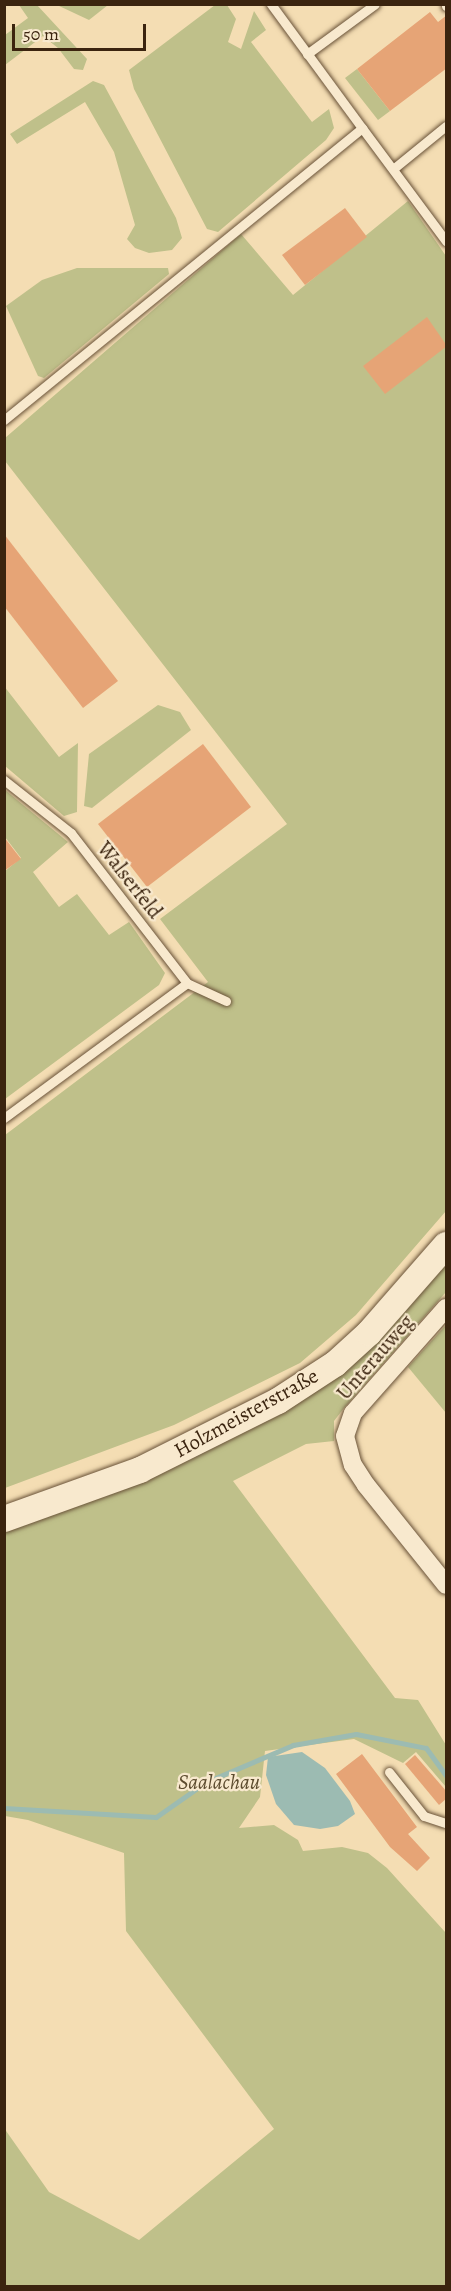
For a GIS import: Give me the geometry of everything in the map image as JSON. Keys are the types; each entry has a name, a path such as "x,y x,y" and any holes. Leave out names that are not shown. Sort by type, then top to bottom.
{"street":[{"name":"Holzmeisterstraße","path":"4,1519 140,1470 278,1401 335,1364 369,1333 447,1245"},
{"name":"Unterauweg","path":"447,1308 353,1413 345,1436 346,1448 366,1485 447,1585"}],"lane":[{"path":"271,4 447,240"},
{"path":"307,54 375,4"},
{"path":"393,169 447,126"},
{"path":"4,420 362,128"},
{"name":"Walserfeld","path":"4,780 71,833 187,983 226,1000"},
{"path":"4,1118 187,983"},
{"path":"389,1773 424,1816 447,1823"}],"green space":[{"path":"19,5 37,5 87,59 83,70 74,69 58,48 43,36 5,65 5,35 28,18"},
{"path":"57,5 108,5 89,20"},
{"path":"215,5 227,5 236,19 228,42 241,49 254,11 266,30 251,42 312,122 329,109 334,128 326,140 218,232 207,229 134,89 129,70"},
{"path":"357,69 390,111 378,120 345,78"},
{"path":"93,81 104,85 176,218 182,238 172,250 149,253 135,248 127,239 135,225 114,152 85,102 17,144 10,134"},
{"path":"408,201 446,256 446,1211 356,1315 300,1363 174,1425 5,1488 5,1135 208,982 160,919 287,824 5,461 5,438 241,234 293,295"},
{"path":"77,268 168,268 169,274 44,378 38,376 6,306 42,280"},
{"path":"4,686 59,757 78,743 77,812 64,816 5,766"},
{"path":"158,705 180,712 191,730 92,808 84,806 89,754"},
{"path":"5,790 68,842 33,872 59,907 77,894 109,935 129,922 165,973 159,985 5,1099 5,871 21,858 5,837"},
{"name":"Saalachau","path":"446,1264 446,1292 334,1421 334,1441 306,1444 233,1481 395,1698 418,1700 446,1745 446,1787 416,1752 403,1763 354,1739 265,1751 260,1797 239,1828 274,1825 298,1840 303,1851 342,1847 368,1853 387,1868 446,1933 446,2286 5,2286 4,2128 49,2192 139,2240 274,2129 126,1931 124,1853 28,1820 5,1816 5,1530 378,1341"},
{"path":"446,1325 446,1413 408,1367"}],"water":[{"path":"302,1752 325,1768 350,1801 355,1814 338,1826 320,1829 294,1825 276,1804 266,1775 268,1757"}],"building":[{"path":"430,12 438,22 447,15 447,68 390,111 357,69"},
{"path":"345,208 367,237 305,285 282,255"},
{"path":"427,317 447,346 385,394 363,366"},
{"path":"4,534 118,681 83,708 4,606"},
{"path":"203,744 251,807 147,887 98,824"},
{"path":"4,837 21,859 4,871"},
{"path":"362,1754 417,1827 408,1834 430,1858 417,1871 390,1847 336,1774"},
{"path":"415,1755 447,1792 447,1798 439,1805 405,1764"}],"waterway":[{"path":"4,1808 156,1817 206,1782 293,1745 356,1734 426,1748 446,1776"}]}
